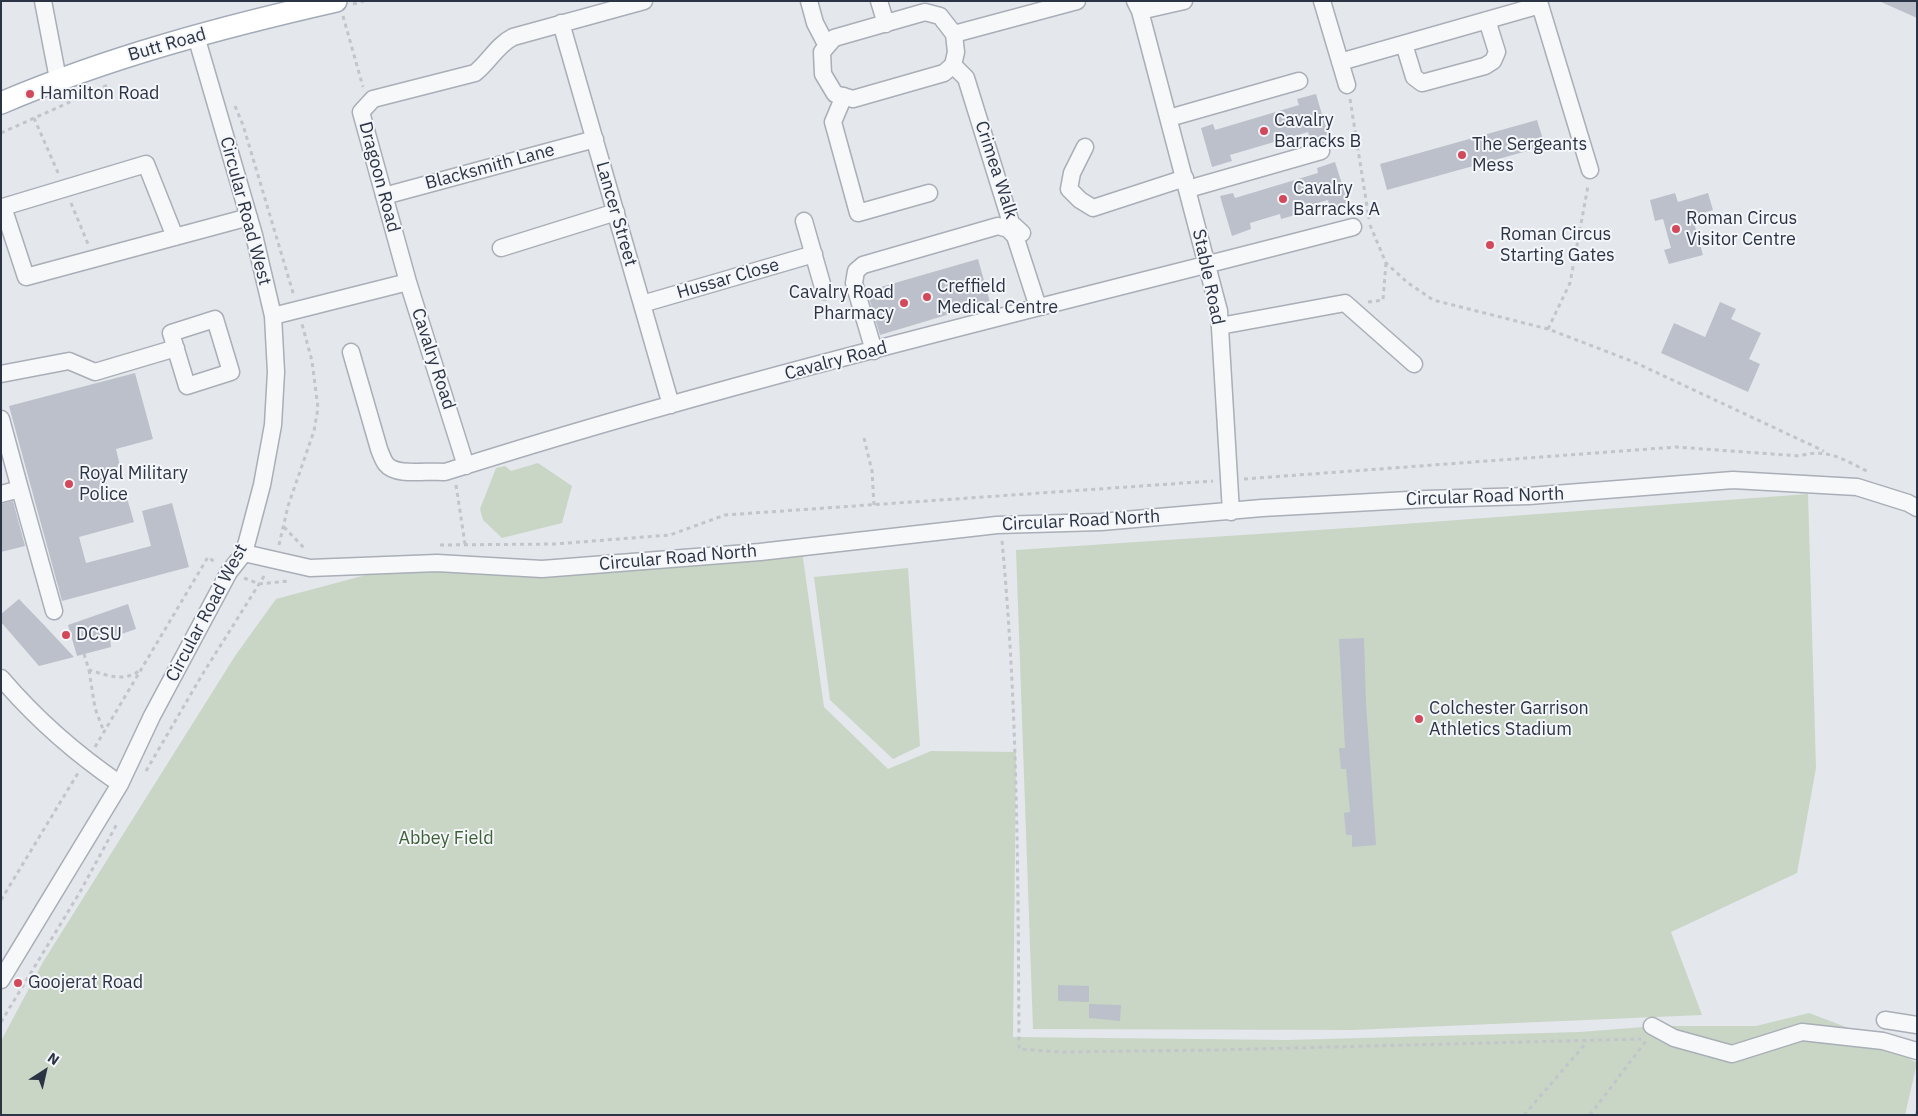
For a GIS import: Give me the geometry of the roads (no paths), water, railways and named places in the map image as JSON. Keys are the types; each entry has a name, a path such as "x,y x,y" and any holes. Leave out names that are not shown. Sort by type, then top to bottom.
{"main road":[{"name":"Butt Road","path":"1,103 58,79 136,52 333,3"}],"street":[{"path":"43,1 58,79"},
{"name":"Dragoon Road","path":"408,282 361,112 373,99 475,73 484,66 506,40 644,1"},
{"path":"809,1 815,23 827,46"},
{"path":"879,1 886,24"},
{"path":"954,34 1023,8 1077,1"},
{"path":"1137,6 1184,1"},
{"path":"1322,1 1347,85"},
{"path":"1340,62 1540,5 1590,170"},
{"name":"Stable Road","path":"1137,6 1187,184 1219,311 1231,512"},
{"path":"925,12 940,16 954,34 956,52 953,65 944,73 853,99 835,94 823,74 822,52 827,46 834,38 925,12"},
{"path":"1404,44 1412,73 1417,80 1427,83 1460,74 1485,66 1496,57 1497,52 1487,20"},
{"name":"Lancer Street","path":"561,23 671,406"},
{"name":"Circular Road West","path":"1,980 120,784 152,716 224,580 244,553 262,485 273,425 276,372 273,316 249,217 196,36"},
{"name":"Crimea Walk","path":"953,65 966,78 1011,223 1025,236 1042,306"},
{"path":"1169,118 1300,81"},
{"path":"844,96 833,122 858,213 929,193"},
{"name":"Blacksmith Lane","path":"384,196 595,139"},
{"path":"1085,147 1072,174 1069,189 1080,200 1093,208 1321,151"},
{"path":"175,237 146,164 3,207 26,277 94,259 249,217"},
{"path":"500,248 616,212"},
{"path":"804,221 824,291"},
{"path":"874,351 854,283 856,271 863,265 998,226 1008,229 1015,236 1042,306"},
{"name":"Cavalry Road","path":"408,282 455,469 671,406 874,351 1353,227"},
{"name":"Hussar Close","path":"642,304 814,254"},
{"path":"273,316 299,311 408,282"},
{"path":"1220,326 1345,303 1414,364"},
{"path":"1,374 69,361 95,372 176,348"},
{"path":"351,352 379,449 386,464 394,470 408,472 455,469"},
{"path":"1,419 54,611"},
{"name":"Circular Road North","path":"244,553 310,568 437,563 542,570 760,552 997,525 1101,522 1427,498 1529,496 1732,480 1857,487 1908,503 1917,508"},
{"path":"1,494 20,489"},
{"path":"1,678 24,704 86,761 120,784"},
{"path":"1886,1020 1917,1024"},
{"path":"1652,1026 1674,1038 1732,1054 1802,1032 1883,1041 1917,1051"}],"place":[{"name":"Hamilton Road","path":"30,94"},
{"name":"Cavalry Barracks B","path":"1264,131"},
{"name":"The Sergeants Mess","path":"1462,155"},
{"name":"Cavalry Barracks A","path":"1283,199"},
{"name":"Roman Circus Visitor Centre","path":"1676,229"},
{"name":"Roman Circus Starting Gates","path":"1490,245"},
{"name":"Creffield Medical Centre","path":"927,297"},
{"name":"Cavalry Road Pharmacy","path":"904,303"},
{"name":"Royal Military Police","path":"69,484"},
{"name":"DCSU","path":"66,635"},
{"name":"Colchester Garrison Athletics Stadium","path":"1419,719"},
{"name":"Goojerat Road","path":"18,983"}],"park label":[{"name":"Abbey Field","path":"446,839"}]}
